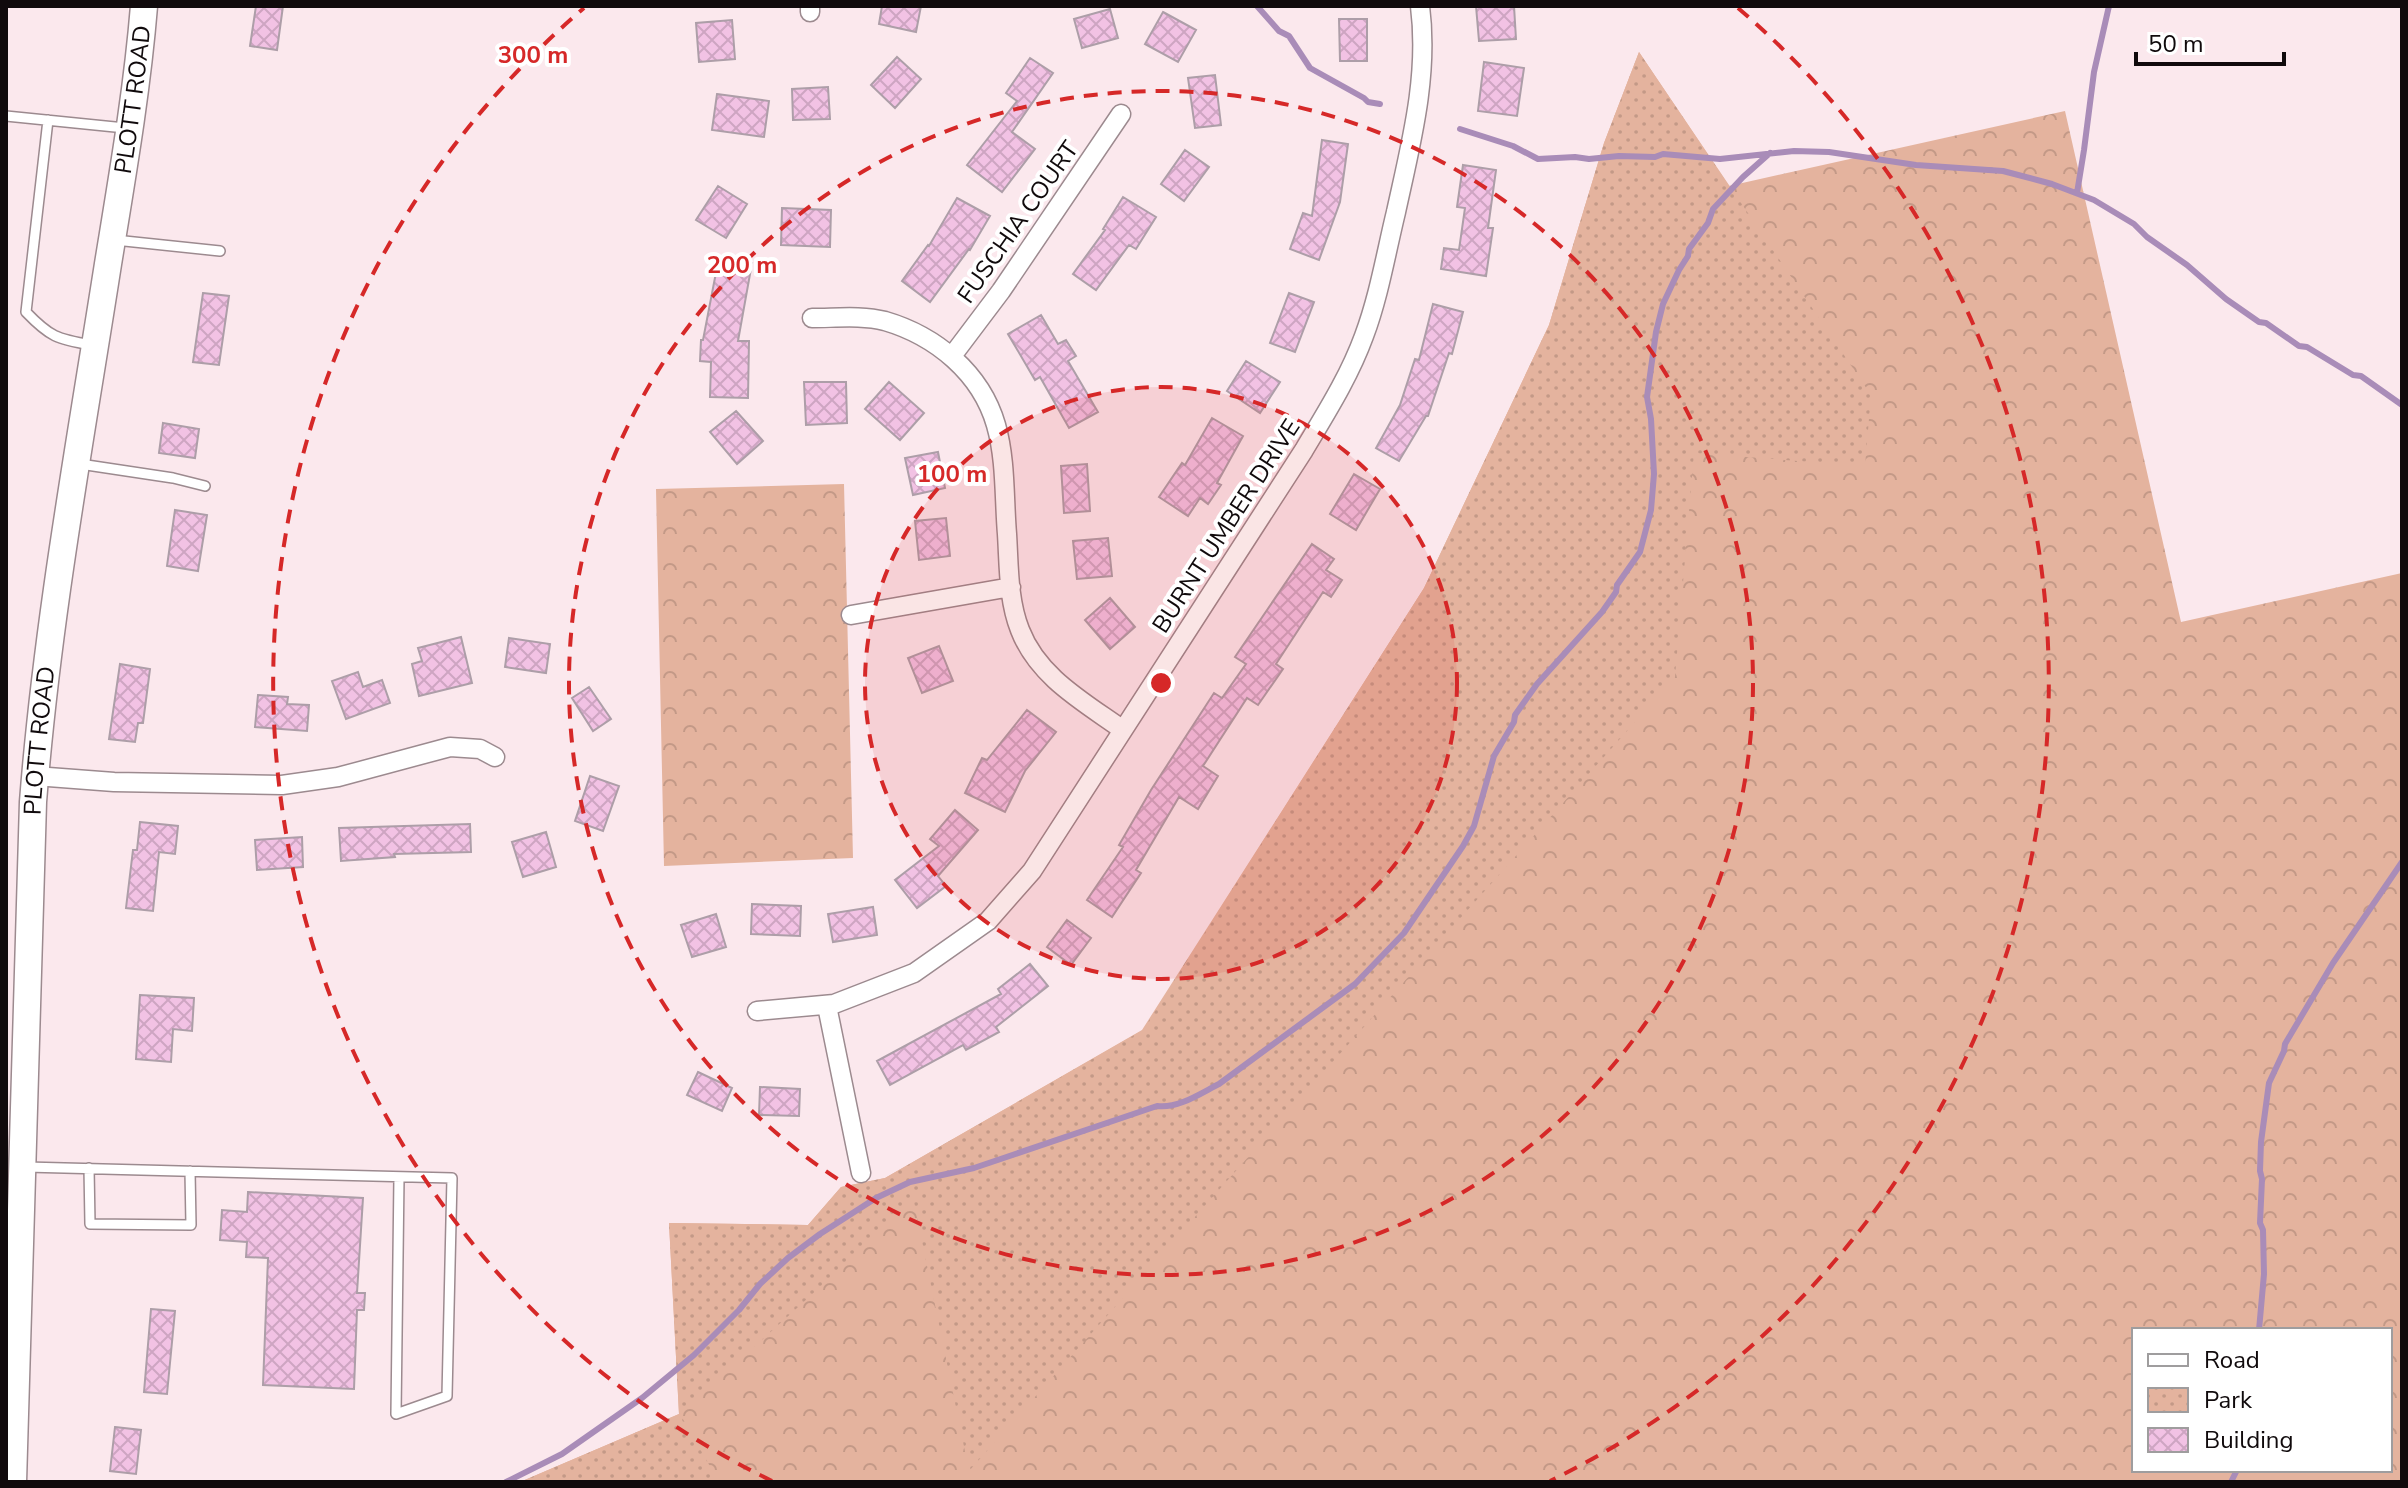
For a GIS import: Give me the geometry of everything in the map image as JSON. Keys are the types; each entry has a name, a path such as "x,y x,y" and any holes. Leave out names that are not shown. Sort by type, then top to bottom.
{"street":[{"name":"PLOTT ROAD","path":"13,1482 35,776 52,617 129,128 144,6"},
{"name":"BURNT UMBER DRIVE","path":"757,1011 827,1006 914,973 988,921 1032,871 1304,450 1345,380 1364,337 1377,295 1418,112 1424,39 1420,6"},
{"name":"FUSCHIA COURT","path":"952,356 1001,291 1121,114"},
{"path":"812,318 884,321 929,340 952,356 975,383 995,422 1001,447 1011,587 1020,630 1046,672 1123,730"},
{"path":"851,615 1011,587"},
{"path":"35,776 114,782 282,785 338,777 450,747 480,749 495,757"},
{"path":"827,1006 861,1173"}],"lane":[{"path":"6,116 129,128"},
{"path":"48,120 26,312 47,333 95,346"},
{"path":"112,240 220,251"},
{"path":"77,463 205,486"},
{"path":"23,1167 452,1178 447,1396 396,1414 399,1177"},
{"path":"89,1168 90,1224 191,1225 190,1171"}],"green space":[{"path":"1639,52 1729,186 2065,111 2181,622 2402,573 2402,1482 520,1482 679,1414 669,1223 808,1225 841,1187 885,1178 1142,1030 1424,588 1549,325 1604,143"},
{"path":"1639,52 1871,395 1865,466 1694,453 1675,677 969,1471 914,1202 680,1414 719,1482 520,1482 679,1414 669,1223 808,1225 841,1187 885,1178 1143,1030 1424,588 1549,325 1604,143"},
{"path":"844,484 853,858 664,866 656,489"}],"building":[{"path":"256,6 283,6 277,50 250,46"},
{"path":"882,6 921,6 916,32 879,24"},
{"path":"1476,6 1514,6 1516,39 1479,41"},
{"path":"1110,9 1118,38 1082,48 1074,19"},
{"path":"1163,12 1196,30 1178,62 1145,44"},
{"path":"1339,19 1367,19 1367,61 1340,61"},
{"path":"732,20 735,59 699,62 696,23"},
{"path":"897,57 921,79 895,108 871,85"},
{"path":"1030,58 1053,73 1012,132 1035,149 1002,192 967,165 1017,101 1006,93"},
{"path":"1484,62 1524,68 1517,116 1478,111"},
{"path":"1215,75 1221,125 1195,128 1188,78"},
{"path":"828,87 830,119 793,120 792,89"},
{"path":"717,94 769,101 764,137 712,130"},
{"path":"1322,140 1348,144 1340,202 1319,260 1290,249 1303,213 1312,216"},
{"path":"1185,150 1209,167 1184,201 1161,184"},
{"path":"1463,165 1496,170 1488,228 1493,228 1486,276 1441,269 1444,248 1459,250 1465,208 1457,207"},
{"path":"718,186 747,204 726,238 696,220"},
{"path":"1123,197 1156,217 1136,249 1129,245 1096,290 1073,274 1105,230"},
{"path":"957,198 990,216 970,250 930,302 902,281 929,246"},
{"path":"782,208 831,210 830,247 781,245"},
{"path":"719,257 752,263 738,341 749,341 748,398 710,397 711,362 700,361 701,340"},
{"path":"203,293 229,296 219,365 193,362"},
{"path":"1289,293 1314,302 1295,352 1270,343"},
{"path":"1433,304 1463,312 1452,354 1449,353 1428,416 1399,461 1376,448 1400,405 1415,359 1419,360"},
{"path":"1041,315 1058,344 1066,340 1076,356 1068,361 1098,412 1069,428 1040,377 1035,380 1008,334"},
{"path":"1246,361 1280,382 1260,413 1227,391"},
{"path":"804,382 846,382 847,423 806,425"},
{"path":"889,382 924,413 900,440 865,409"},
{"path":"736,411 763,441 737,464 710,432"},
{"path":"1212,418 1243,436 1217,483 1221,485 1208,504 1200,498 1188,516 1159,497 1182,463 1185,465"},
{"path":"163,423 199,429 195,458 159,453"},
{"path":"938,452 945,488 913,495 905,458"},
{"path":"1087,464 1090,511 1064,513 1061,466"},
{"path":"1354,474 1380,489 1356,530 1330,514"},
{"path":"175,510 207,515 198,571 167,566"},
{"path":"946,518 950,556 919,560 915,521"},
{"path":"1108,538 1112,576 1077,579 1073,541"},
{"path":"1312,544 1334,559 1326,570 1342,580 1331,597 1323,592 1276,664 1283,669 1258,705 1247,698 1203,766 1218,776 1198,809 1179,797 1136,870 1141,873 1112,917 1087,900 1123,847 1119,845 1151,790 1214,693 1222,698 1246,664 1235,657"},
{"path":"1110,598 1135,627 1110,649 1085,620"},
{"path":"461,637 472,683 419,696 412,664 422,661 418,648"},
{"path":"509,638 550,644 546,673 505,667"},
{"path":"939,646 953,681 922,693 908,658"},
{"path":"120,664 150,669 143,723 138,723 135,742 109,739"},
{"path":"358,672 363,687 382,680 390,703 346,719 332,681"},
{"path":"589,687 611,719 593,731 572,698"},
{"path":"258,695 288,697 287,704 309,705 307,731 255,727"},
{"path":"1027,710 1056,732 1025,771 1005,812 965,793 982,758 987,760"},
{"path":"590,776 619,786 603,831 575,821"},
{"path":"955,810 978,830 938,876 946,886 917,908 895,880 939,846 930,839"},
{"path":"140,822 178,826 175,854 159,852 153,911 126,908 133,850 137,850"},
{"path":"470,824 471,852 394,854 395,857 341,861 339,828"},
{"path":"546,832 556,867 523,877 512,842"},
{"path":"302,837 303,867 257,870 255,840"},
{"path":"752,904 801,906 800,936 751,934"},
{"path":"873,907 877,935 833,942 828,914"},
{"path":"716,914 726,947 692,957 681,925"},
{"path":"1067,920 1091,938 1071,965 1047,947"},
{"path":"1030,964 1048,986 996,1027 999,1032 966,1050 963,1045 890,1085 877,1061 1001,994 998,989"},
{"path":"140,995 194,998 192,1031 173,1029 171,1062 136,1059"},
{"path":"698,1072 732,1088 722,1111 687,1095"},
{"path":"760,1087 800,1089 799,1116 759,1115"},
{"path":"248,1192 363,1198 357,1293 365,1293 364,1310 357,1310 354,1389 263,1385 268,1258 246,1257 247,1242 220,1240 222,1210 247,1212"},
{"path":"151,1309 175,1311 167,1394 144,1392"},
{"path":"115,1427 141,1430 136,1474 110,1471"}],"waterway":[{"path":"1257,6 1279,31 1289,36 1310,68 1368,102 1380,104"},
{"path":"2077,193 2094,72 2109,6"},
{"path":"1460,129 1513,146 1538,159 1655,157 1663,154 1720,159 1794,151 1829,152 1916,165 2003,171 2052,184 2094,200 2134,224 2259,322 2266,323 2299,346 2307,347 2353,375 2361,376 2402,405"},
{"path":"506,1482 562,1454 642,1398 694,1355 788,1258 876,1198 910,1182 974,1168 1157,1106 1173,1105 1197,1096 1219,1084 1355,984 1404,933 1474,826 1494,756 1515,715 1537,684 1602,612 1640,552 1651,510 1654,474 1647,397 1663,304 1689,249 1708,223 1713,209 1770,153"},
{"path":"2259,1328 2264,1274 2263,1230 2260,1223 2261,1142 2269,1083 2285,1044 2333,963 2402,862"},
{"path":"2231,1482 2236,1472"}]}
